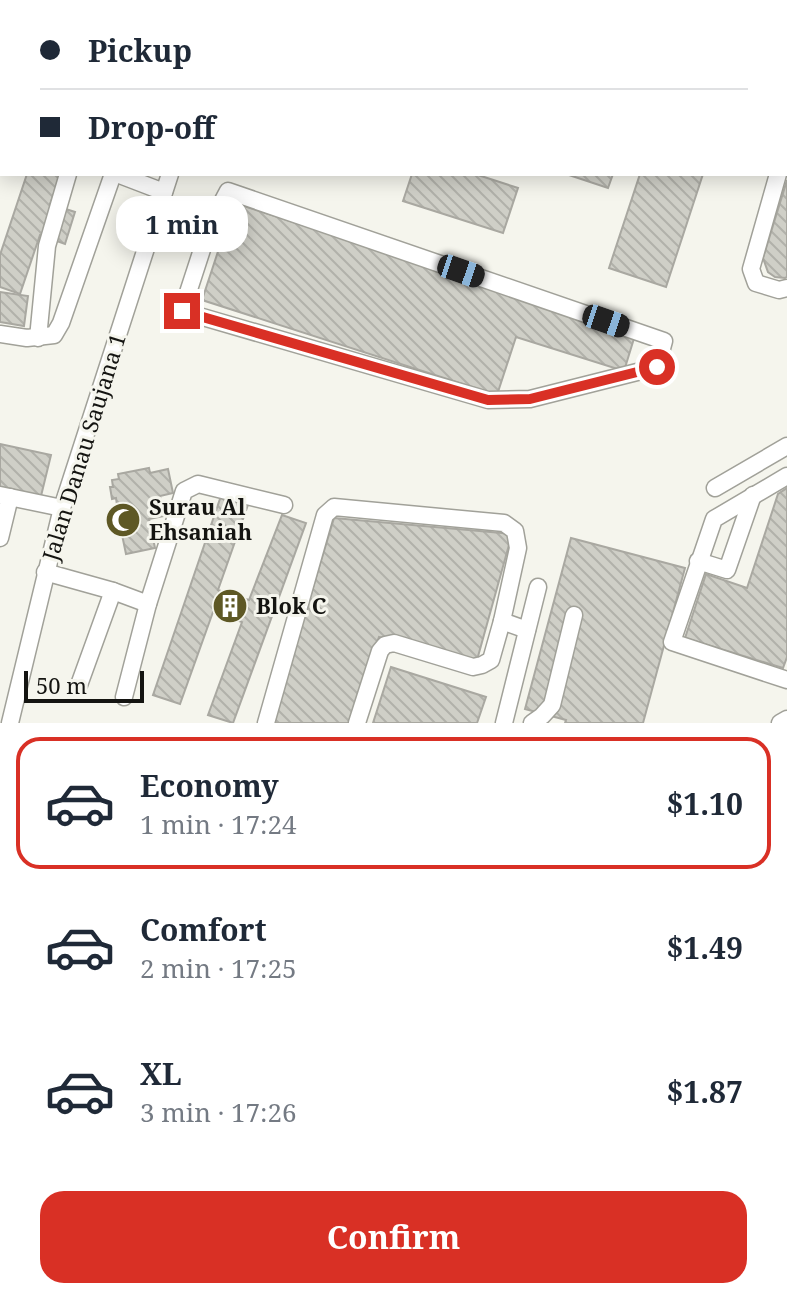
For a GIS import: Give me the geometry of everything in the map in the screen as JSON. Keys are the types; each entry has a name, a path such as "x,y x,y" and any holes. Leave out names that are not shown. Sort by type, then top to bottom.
{"street":[{"path":"38,338 47,246 67,176"},
{"path":"0,334 38,338 54,335 114,176"},
{"path":"120,176 164,192"},
{"name":"Jalan Danau Saujana 1","path":"11,723 62,508 169,176"},
{"path":"777,176 751,269 756,283 779,290 787,288"},
{"path":"228,191 664,341 657,367 530,399 488,400 182,311 210,225 228,191"},
{"path":"158,209 210,225"},
{"path":"748,498 722,484 787,446"},
{"path":"787,476 714,519 672,642 787,680"},
{"path":"124,697 148,604 184,491 198,484 284,505"},
{"path":"0,538 5,496 62,508"},
{"path":"698,561 727,570 748,498"},
{"path":"266,723 325,515 334,507 504,523 515,531 518,548 491,660 473,667 394,643 385,645 380,651 357,723"},
{"path":"45,572 148,604"},
{"path":"505,723 538,587"},
{"path":"79,685 113,591"},
{"path":"532,723 552,705 574,615"},
{"path":"502,621 527,630"},
{"path":"780,723 787,719"},
{"path":"0,720 11,723"}],"building":[{"path":"26,176 60,176 50,204 75,212 65,244 40,235 20,294 0,287 0,255"},
{"path":"411,176 481,176 518,188 503,233 403,201"},
{"path":"572,176 612,176 608,188"},
{"path":"639,176 702,176 666,287 609,268"},
{"path":"787,180 785,278 768,272 763,258"},
{"path":"234,203 636,332 624,371 516,337 497,395 202,300"},
{"path":"0,292 28,296 24,326 0,322"},
{"path":"0,444 51,455 41,496 0,487"},
{"path":"149,468 150,473 168,469 173,493 160,496 164,516 149,519 155,548 126,554 120,525 128,523 124,503 117,505 116,498 112,499 110,487 113,487 112,480 119,479 118,474"},
{"path":"787,488 787,657 783,668 685,638 706,574 747,588 778,494"},
{"name":"Blok C","path":"222,493 249,502 218,590 249,600 282,515 306,523 233,723 208,715 242,622 213,612 180,704 153,695"},
{"path":"334,518 512,534 477,660 379,637 349,723 272,723"},
{"path":"571,538 685,568 643,723 565,723 566,720 525,709"},
{"path":"391,667 486,697 477,723 373,723"}],"place":[{"name":"Surau Al Ehsaniah","path":"123,520"},
{"name":"Blok C","path":"230,606"}],"route":[{"path":"182,311 488,400 530,399 657,367"}]}
